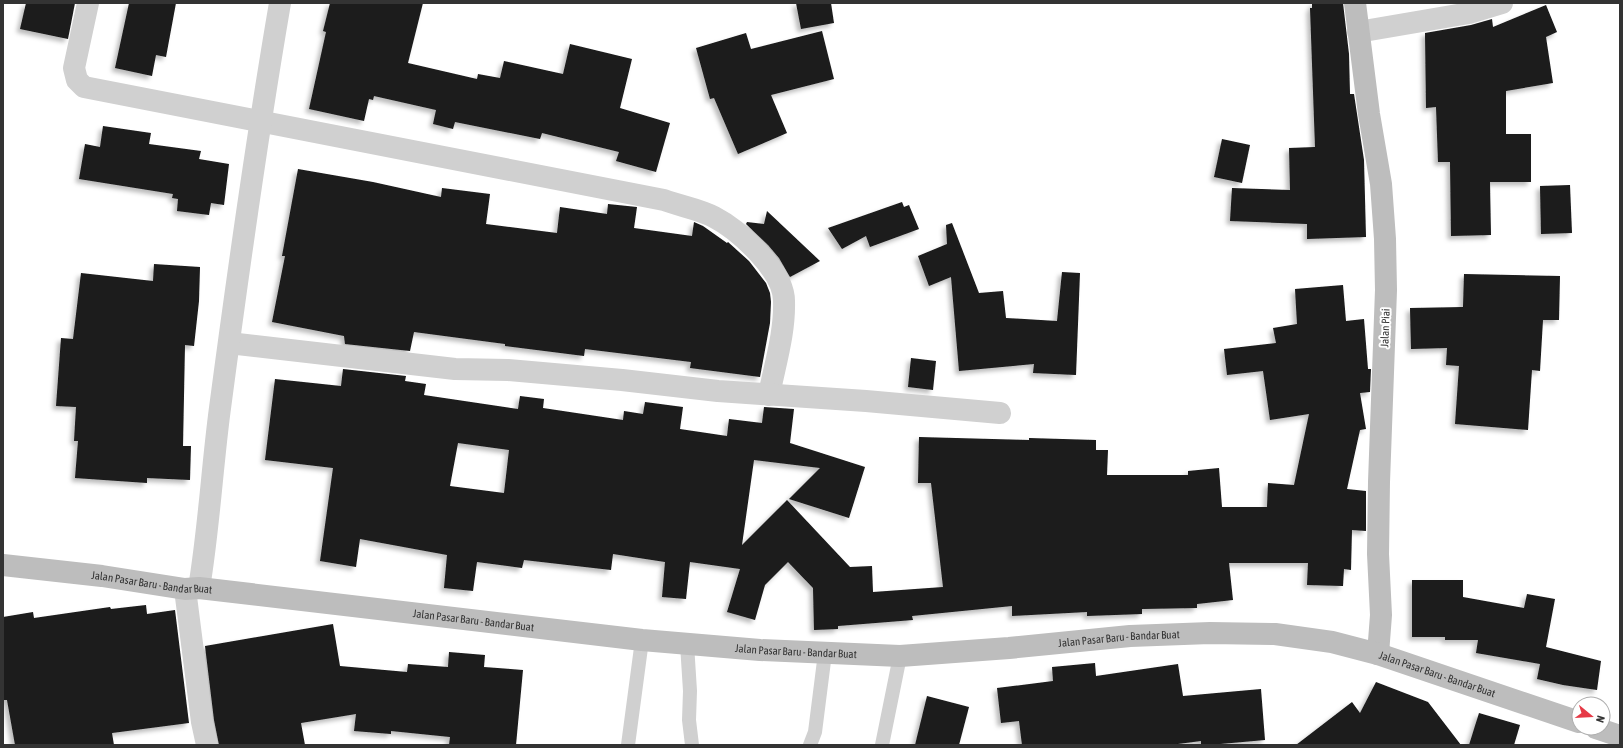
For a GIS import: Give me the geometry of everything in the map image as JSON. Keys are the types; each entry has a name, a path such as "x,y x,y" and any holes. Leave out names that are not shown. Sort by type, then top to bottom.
{"street":[{"path":"88,3 74,68 77,80 84,87 260,120 664,200 714,217 740,235 762,256 779,281 784,299 784,325 769,395"},
{"path":"207,745 202,722 192,588 209,523 214,452 260,120 280,3"},
{"name":"Jalan Piai","path":"1355,3 1369,114 1381,184 1385,239 1386,290 1378,554 1381,615 1378,654"},
{"path":"1358,32 1469,13 1502,3"},
{"path":"229,343 455,370 508,370 769,395 866,401 1000,413"},
{"name":"Jalan Pasar Baru - Bandar Buat","path":"3,565 642,640 760,650 900,656 1009,648 1130,636 1276,634 1332,642 1378,654 1571,719"}],"lane":[{"path":"628,745 642,640"},
{"path":"687,644 690,691 689,720 692,745"},
{"path":"810,745 816,732 825,653"},
{"path":"882,745 900,656"}],"building":[{"path":"26,3 75,3 68,39 20,29"},
{"path":"129,3 176,3 166,57 156,55 152,76 115,68"},
{"path":"330,3 423,3 408,63 477,79 478,74 500,78 504,61 563,74 570,44 632,59 620,108 670,123 656,172 616,161 619,152 542,133 540,139 455,122 453,129 433,124 436,110 374,96 373,100 369,99 364,121 309,109 326,32 323,31"},
{"path":"796,3 831,3 834,23 801,29"},
{"path":"1312,3 1343,3 1349,54 1350,94 1354,94 1364,160 1366,237 1307,239 1307,224 1230,221 1232,188 1290,190 1289,148 1315,147 1310,8 1312,8"},
{"path":"1546,5 1557,32 1546,37 1553,83 1506,91 1506,134 1531,134 1531,182 1490,182 1491,235 1451,236 1450,162 1438,162 1436,107 1426,108 1425,33 1471,25 1492,19 1493,27"},
{"path":"822,31 834,79 771,95 787,133 738,154 714,98 710,99 696,48 746,33 751,49"},
{"path":"103,126 151,133 149,144 201,151 199,159 229,164 224,205 211,203 209,215 177,211 178,199 172,198 173,194 79,179 85,144 100,147"},
{"path":"1222,139 1250,145 1242,183 1214,177"},
{"path":"298,169 373,182 441,197 442,188 490,194 486,224 557,233 560,207 607,214 608,204 637,207 634,228 692,236 694,222 703,226 727,243 728,242 749,261 766,283 770,293 770,323 760,377 690,368 691,362 585,349 584,356 414,332 410,351 345,344 344,336 272,322 285,256 282,256"},
{"path":"1570,185 1572,233 1541,234 1540,186"},
{"path":"902,202 904,207 909,205 919,229 870,247 866,236 842,249 828,228"},
{"path":"767,211 820,261 790,277 779,258 746,224 747,222 764,224"},
{"path":"952,223 979,293 1003,291 1006,318 1057,321 1062,272 1080,273 1076,375 1033,373 1034,364 959,371 951,277 929,286 918,256 947,244 946,225"},
{"path":"154,264 200,267 199,301 194,346 185,345 183,446 191,446 190,480 147,478 147,483 75,478 78,441 74,441 76,407 56,406 61,338 73,339 81,273 153,281"},
{"path":"1464,274 1560,276 1559,320 1543,320 1540,371 1532,370 1528,430 1455,424 1459,366 1446,365 1447,348 1411,349 1410,308 1463,307"},
{"path":"1343,285 1346,321 1364,319 1368,369 1371,369 1370,392 1360,393 1366,429 1360,430 1347,489 1366,491 1366,531 1352,530 1351,570 1344,569 1343,586 1307,585 1308,563 1229,563 1233,600 1197,604 1197,608 1142,609 1142,614 1087,616 1087,612 1012,616 1012,606 912,616 913,620 838,626 838,629 814,630 813,588 788,562 765,585 755,620 727,612 740,569 690,562 686,599 662,597 665,562 613,554 611,570 524,560 522,568 477,562 473,591 444,588 447,555 360,539 356,567 320,561 333,468 265,460 275,379 341,386 343,369 406,376 405,381 426,384 424,395 518,409 520,396 544,399 543,408 623,420 624,411 643,414 645,402 683,407 680,429 727,436 729,419 762,423 764,407 794,409 790,443 865,467 849,518 789,499 820,468 754,460 742,545 787,500 850,567 872,566 873,592 943,587 931,483 918,483 919,437 1096,440 1096,450 1108,450 1107,475 1188,475 1188,471 1219,468 1222,507 1267,507 1268,483 1294,485 1309,414 1270,420 1263,371 1227,375 1224,349 1276,343 1273,328 1297,324 1295,289","holes":["458,443 509,450 504,493 450,486"]},
{"path":"911,358 936,361 933,390 908,387"},
{"path":"1412,580 1463,580 1463,597 1524,608 1527,594 1555,599 1546,647 1601,661 1597,690 1563,685 1537,679 1540,664 1476,653 1478,640 1445,640 1445,637 1412,637"},
{"path":"146,605 147,614 175,610 189,723 112,733 114,745 15,745 7,700 3,700 3,617 33,612 34,618 110,607 111,609"},
{"path":"333,624 340,666 407,672 408,664 448,667 449,652 485,655 484,667 523,670 516,745 449,745 450,737 391,731 391,734 354,731 356,714 301,723 305,745 219,745 214,720 205,646"},
{"path":"1095,663 1096,676 1178,664 1183,696 1261,689 1265,740 1209,745 1201,745 1201,741 1170,745 1022,745 1019,721 1001,723 997,688 1053,681 1052,667"},
{"path":"1376,682 1428,702 1461,745 1296,745 1352,702 1360,713"},
{"path":"927,696 969,707 959,745 915,745"},
{"path":"1479,713 1520,725 1514,745 1469,745"}]}
